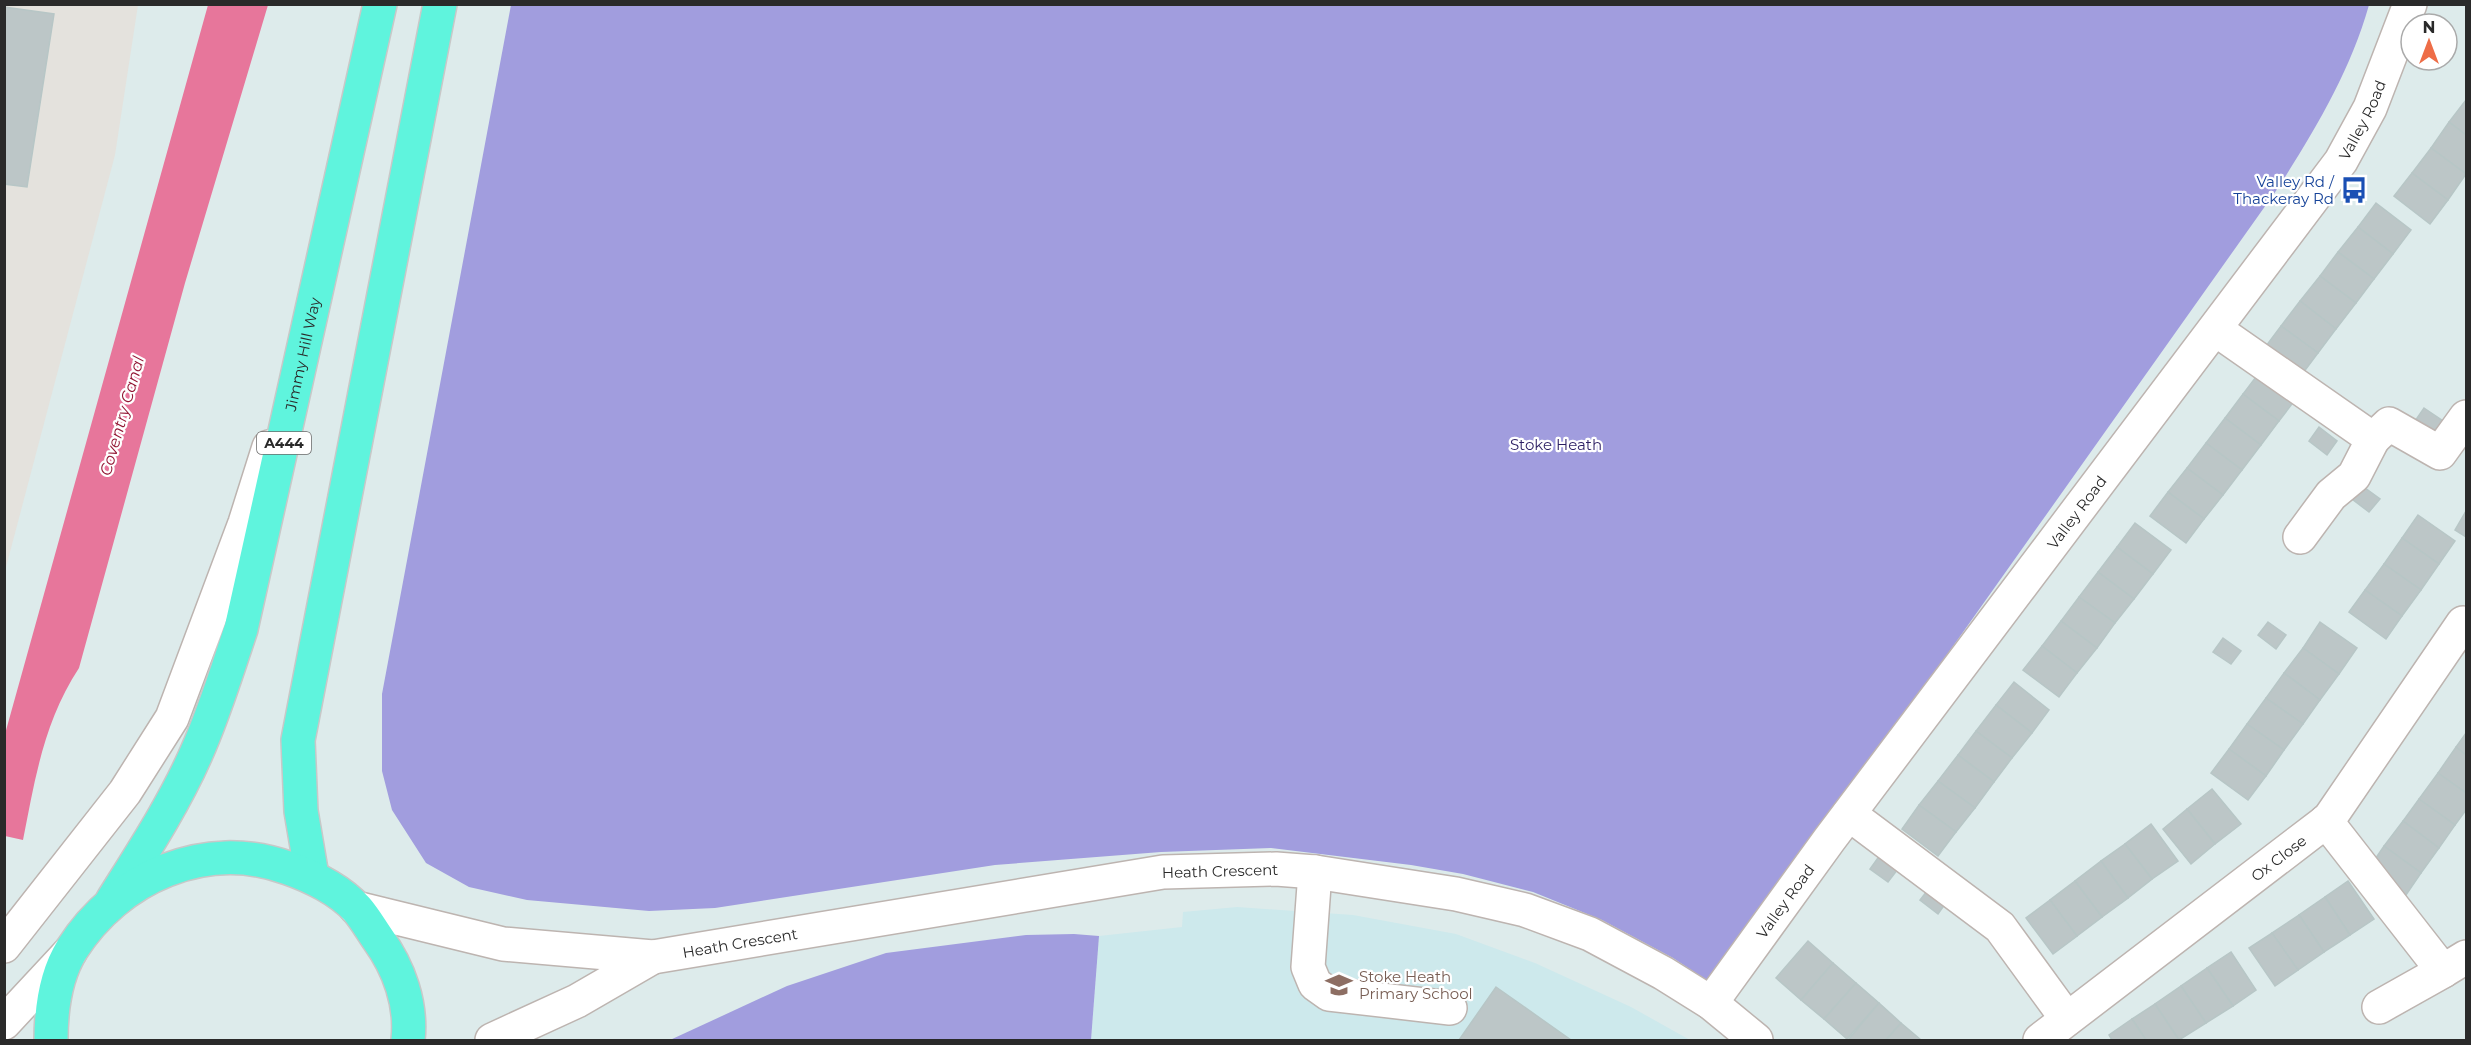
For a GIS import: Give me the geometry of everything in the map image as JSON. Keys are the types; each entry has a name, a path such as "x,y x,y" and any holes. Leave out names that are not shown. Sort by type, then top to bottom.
{"highway":[{"name":"Jimmy Hill Way","path":"112,901 174,800 196,755 216,706 237,640 320,282 380,4"},
{"path":"312,876 301,811 298,740 440,4"},
{"path":"51,1041 51,1011 57,987 72,950 112,901 165,868 222,856 269,861 312,876 356,908 392,958 404,988 410,1027 408,1041"}],"street":[{"name":"Valley Road","path":"1711,1004 1849,814 2342,161 2370,108 2410,4"},
{"path":"4,946 125,792 172,718 245,523 320,282"},
{"path":"2215,329 2373,439"},
{"path":"2300,537 2331,495 2354,476 2373,439 2389,424 2440,453 2466,417"},
{"name":"Ox Close","path":"2040,1041 2326,821 2463,623"},
{"path":"1849,814 2000,927 2067,1020"},
{"path":"2326,821 2455,964 2379,1006"},
{"name":"Heath Crescent","path":"356,908 503,944 653,957 1163,872 1276,869 1315,872 1434,890 1525,910 1590,934 1663,973 1711,1004 1756,1041"},
{"path":"1315,872 1308,967 1315,984 1329,994 1450,1008"},
{"path":"4,1023 72,950"},
{"name":"Heath Crescent","path":"492,1041 577,1001 653,957"}],"shaded area":[{"path":"5,5 138,5 115,155 5,571"},
{"name":"Stoke Heath Primary School","path":"1237,907 1353,915 1456,934 1535,963 1631,1007 1690,1040 1091,1040 1099,936 1182,927 1183,912"}],"green space":[{"name":"Stoke Heath","path":"511,5 2369,5 2342,77 2278,188 1839,807 1708,981 1673,958 1602,920 1533,892 1463,874 1411,865 1271,848 1161,852 995,865 715,908 649,911 527,900 469,887 426,863 392,810 382,771 382,694"},
{"path":"1026,935 1099,936 1091,1040 670,1040 787,986 886,953"}],"water":[{"name":"Coventry Canal","path":"208,5 268,5 185,283 79,668 57,709 42,751 23,840 5,836 5,734"}],"building":[{"path":"4,7 54,14 27,187 4,184"},
{"path":"2466,100 2466,135 2449,122"},
{"path":"2449,122 2466,135 2466,174 2431,148"},
{"path":"2431,148 2466,174 2448,200 2412,173"},
{"path":"2412,173 2448,200 2430,224 2394,196"},
{"path":"2376,203 2411,230 2393,254 2358,227"},
{"path":"2358,227 2393,254 2374,279 2338,252"},
{"path":"2338,252 2374,279 2356,303 2320,276"},
{"path":"2320,276 2356,303 2336,329 2300,301"},
{"path":"2300,301 2336,329 2318,353 2281,326"},
{"path":"2281,326 2318,353 2300,377 2263,350"},
{"path":"2262,369 2298,396 2279,421 2243,394"},
{"path":"2243,394 2279,421 2261,445 2225,418"},
{"path":"2424,408 2443,421 2432,434 2415,421"},
{"path":"2225,418 2261,445 2242,470 2206,443"},
{"path":"2319,427 2337,441 2327,455 2309,441"},
{"path":"2206,443 2242,470 2223,495 2187,468"},
{"path":"2187,468 2223,495 2204,519 2168,492"},
{"path":"2361,485 2380,499 2369,512 2352,499"},
{"path":"2168,492 2204,519 2186,543 2150,516"},
{"path":"2466,511 2466,537 2455,530"},
{"path":"2418,515 2455,541 2439,564 2402,538"},
{"path":"2135,523 2171,550 2153,574 2117,547"},
{"path":"2402,538 2439,564 2421,590 2384,564"},
{"path":"2117,547 2153,574 2134,599 2098,572"},
{"path":"2384,564 2421,590 2402,616 2365,590"},
{"path":"2098,572 2134,599 2115,623 2079,597"},
{"path":"2365,590 2402,616 2386,639 2349,612"},
{"path":"2079,597 2115,623 2097,648 2061,621"},
{"path":"2061,621 2097,648 2077,673 2042,646"},
{"path":"2268,622 2286,635 2276,649 2258,635"},
{"path":"2320,622 2357,648 2339,674 2303,648"},
{"path":"2223,638 2241,651 2231,664 2213,652"},
{"path":"2042,646 2077,673 2059,697 2023,670"},
{"path":"2303,648 2339,674 2320,700 2284,673"},
{"path":"2284,673 2320,700 2303,724 2266,698"},
{"path":"2014,682 2049,710 2032,733 1996,705"},
{"path":"2266,698 2303,724 2284,750 2247,724"},
{"path":"1996,705 2032,733 2012,758 1976,731"},
{"path":"2247,724 2284,750 2266,776 2229,749"},
{"path":"1976,731 2012,758 1994,782 1958,755"},
{"path":"2466,733 2466,755 2456,747"},
{"path":"2456,747 2466,755 2466,793 2438,773"},
{"path":"2229,749 2266,776 2248,800 2211,773"},
{"path":"1958,755 1994,782 1975,808 1938,781"},
{"path":"2438,773 2466,793 2466,810 2455,825 2419,799"},
{"path":"1938,781 1975,808 1956,832 1919,805"},
{"path":"2212,789 2241,824 2215,844 2187,809"},
{"path":"2419,799 2455,825 2439,848 2403,821"},
{"path":"1919,805 1956,832 1938,856 1902,829"},
{"path":"2187,809 2215,844 2191,864 2163,829"},
{"path":"2403,821 2439,848 2421,873 2384,846"},
{"path":"2151,824 2178,861 2152,879 2125,844"},
{"path":"2125,844 2152,879 2128,898 2101,861"},
{"path":"2384,846 2421,873 2406,895 2369,868"},
{"path":"1880,855 1898,869 1888,882 1870,869"},
{"path":"2101,861 2128,898 2102,917 2075,881"},
{"path":"2075,881 2102,917 2077,936 2050,900"},
{"path":"2348,881 2374,919 2350,935 2325,897"},
{"path":"1930,887 1948,900 1938,914 1920,900"},
{"path":"2325,897 2350,935 2324,952 2299,915"},
{"path":"2050,900 2077,936 2053,954 2026,918"},
{"path":"2299,915 2324,952 2298,970 2272,933"},
{"path":"2272,933 2298,970 2275,986 2249,948"},
{"path":"1808,941 1833,963 1801,1000 1776,978"},
{"path":"2231,952 2256,990 2233,1006 2207,968"},
{"path":"1833,963 1856,983 1824,1019 1801,1000"},
{"path":"2207,968 2233,1006 2206,1023 2181,986"},
{"path":"1856,983 1879,1003 1847,1039 1824,1019"},
{"path":"2181,986 2206,1023 2179,1040 2155,1004"},
{"path":"1496,987 1571,1040 1459,1040"},
{"path":"1879,1003 1901,1023 1886,1040 1848,1040"},
{"path":"2155,1004 2179,1040 2146,1040 2132,1019"},
{"path":"2132,1019 2146,1040 2112,1040 2109,1035"},
{"path":"1901,1023 1921,1040 1886,1040"}],"place":[{"name":"Valley Rd / Thackeray Rd","path":"2354,190"},
{"name":"Stoke Heath Primary School","path":"1339,985"}]}
